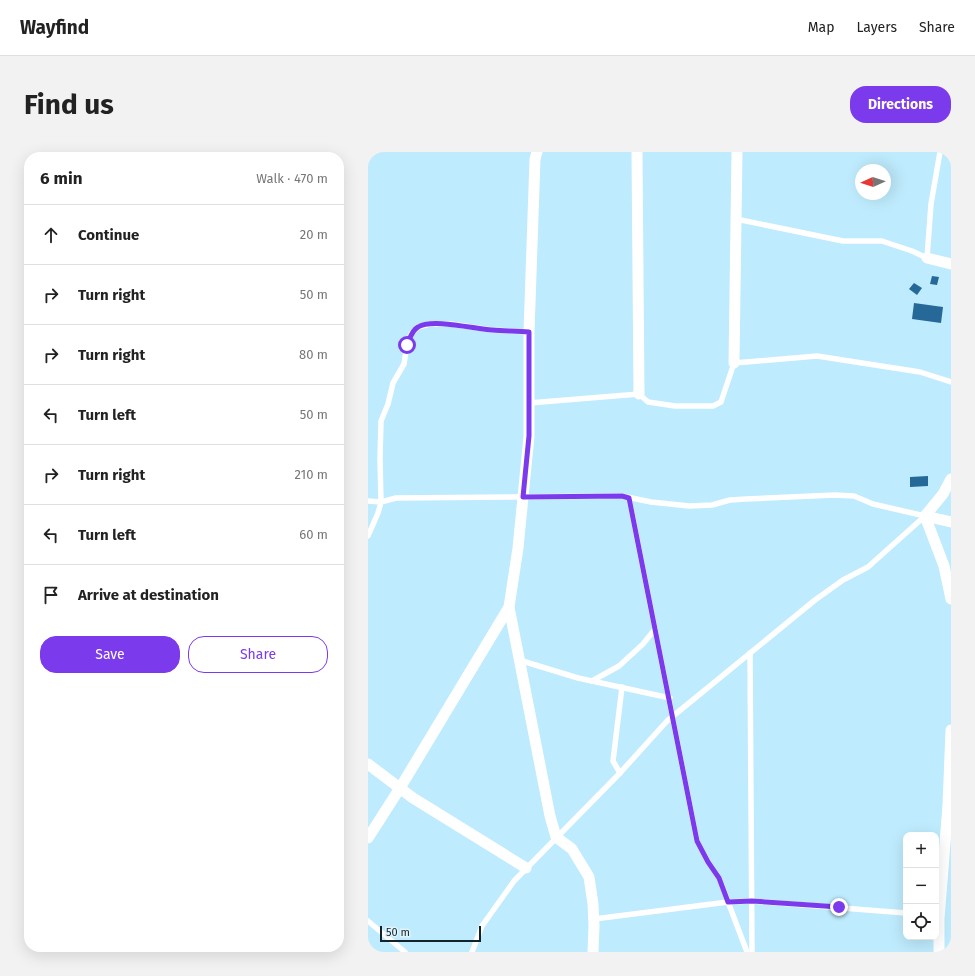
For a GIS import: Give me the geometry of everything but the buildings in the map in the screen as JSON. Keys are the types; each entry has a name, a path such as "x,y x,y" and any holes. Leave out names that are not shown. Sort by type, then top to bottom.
{"street":[{"path":"537,152 535,159 529,332 529,436 518,548 509,607 548,809 556,837 572,848 588,877 594,904 593,952"},
{"path":"637,152 639,394"},
{"path":"734,363 737,152"},
{"path":"927,258 951,264"},
{"path":"925,516 943,494 951,480"},
{"path":"925,516 951,522"},
{"path":"925,516 944,566 951,600"},
{"path":"368,838 400,788 509,607"},
{"path":"939,909 950,805 951,730"},
{"path":"368,764 413,798 526,868"},
{"path":"938,940 938,952"}],"lane":[{"path":"736,219 843,241 882,241 912,251 927,258 931,204 940,152"},
{"path":"368,536 381,502 381,420 388,404 393,383 404,364 407,345 411,334 418,326 430,324 451,324 492,330 529,332"},
{"path":"529,403 639,394 652,404 675,406 713,406 721,402 734,363 817,356 920,372 951,382"},
{"path":"368,501 381,502 396,498 622,496 651,502 688,506 712,505 730,500 835,495 854,496 873,504 925,516"},
{"path":"629,498 670,698 672,717 697,841 708,862 719,878 747,952"},
{"path":"472,952 482,926 514,881 620,773 672,717 815,600 843,580 868,567 925,516"},
{"path":"592,681 619,666 643,644 655,629"},
{"path":"750,653 752,952"},
{"path":"519,660 558,673 670,698"},
{"path":"620,773 613,761 622,687"},
{"path":"594,919 728,902 752,901 903,914"},
{"path":"368,921 405,952"}],"route":[{"path":"407,345 411,334 418,326 430,324 451,324 492,330 529,332 529,436 523,497 622,496 629,498 670,698 672,717 697,841 708,862 719,878 728,902 752,901 839,907"}]}
